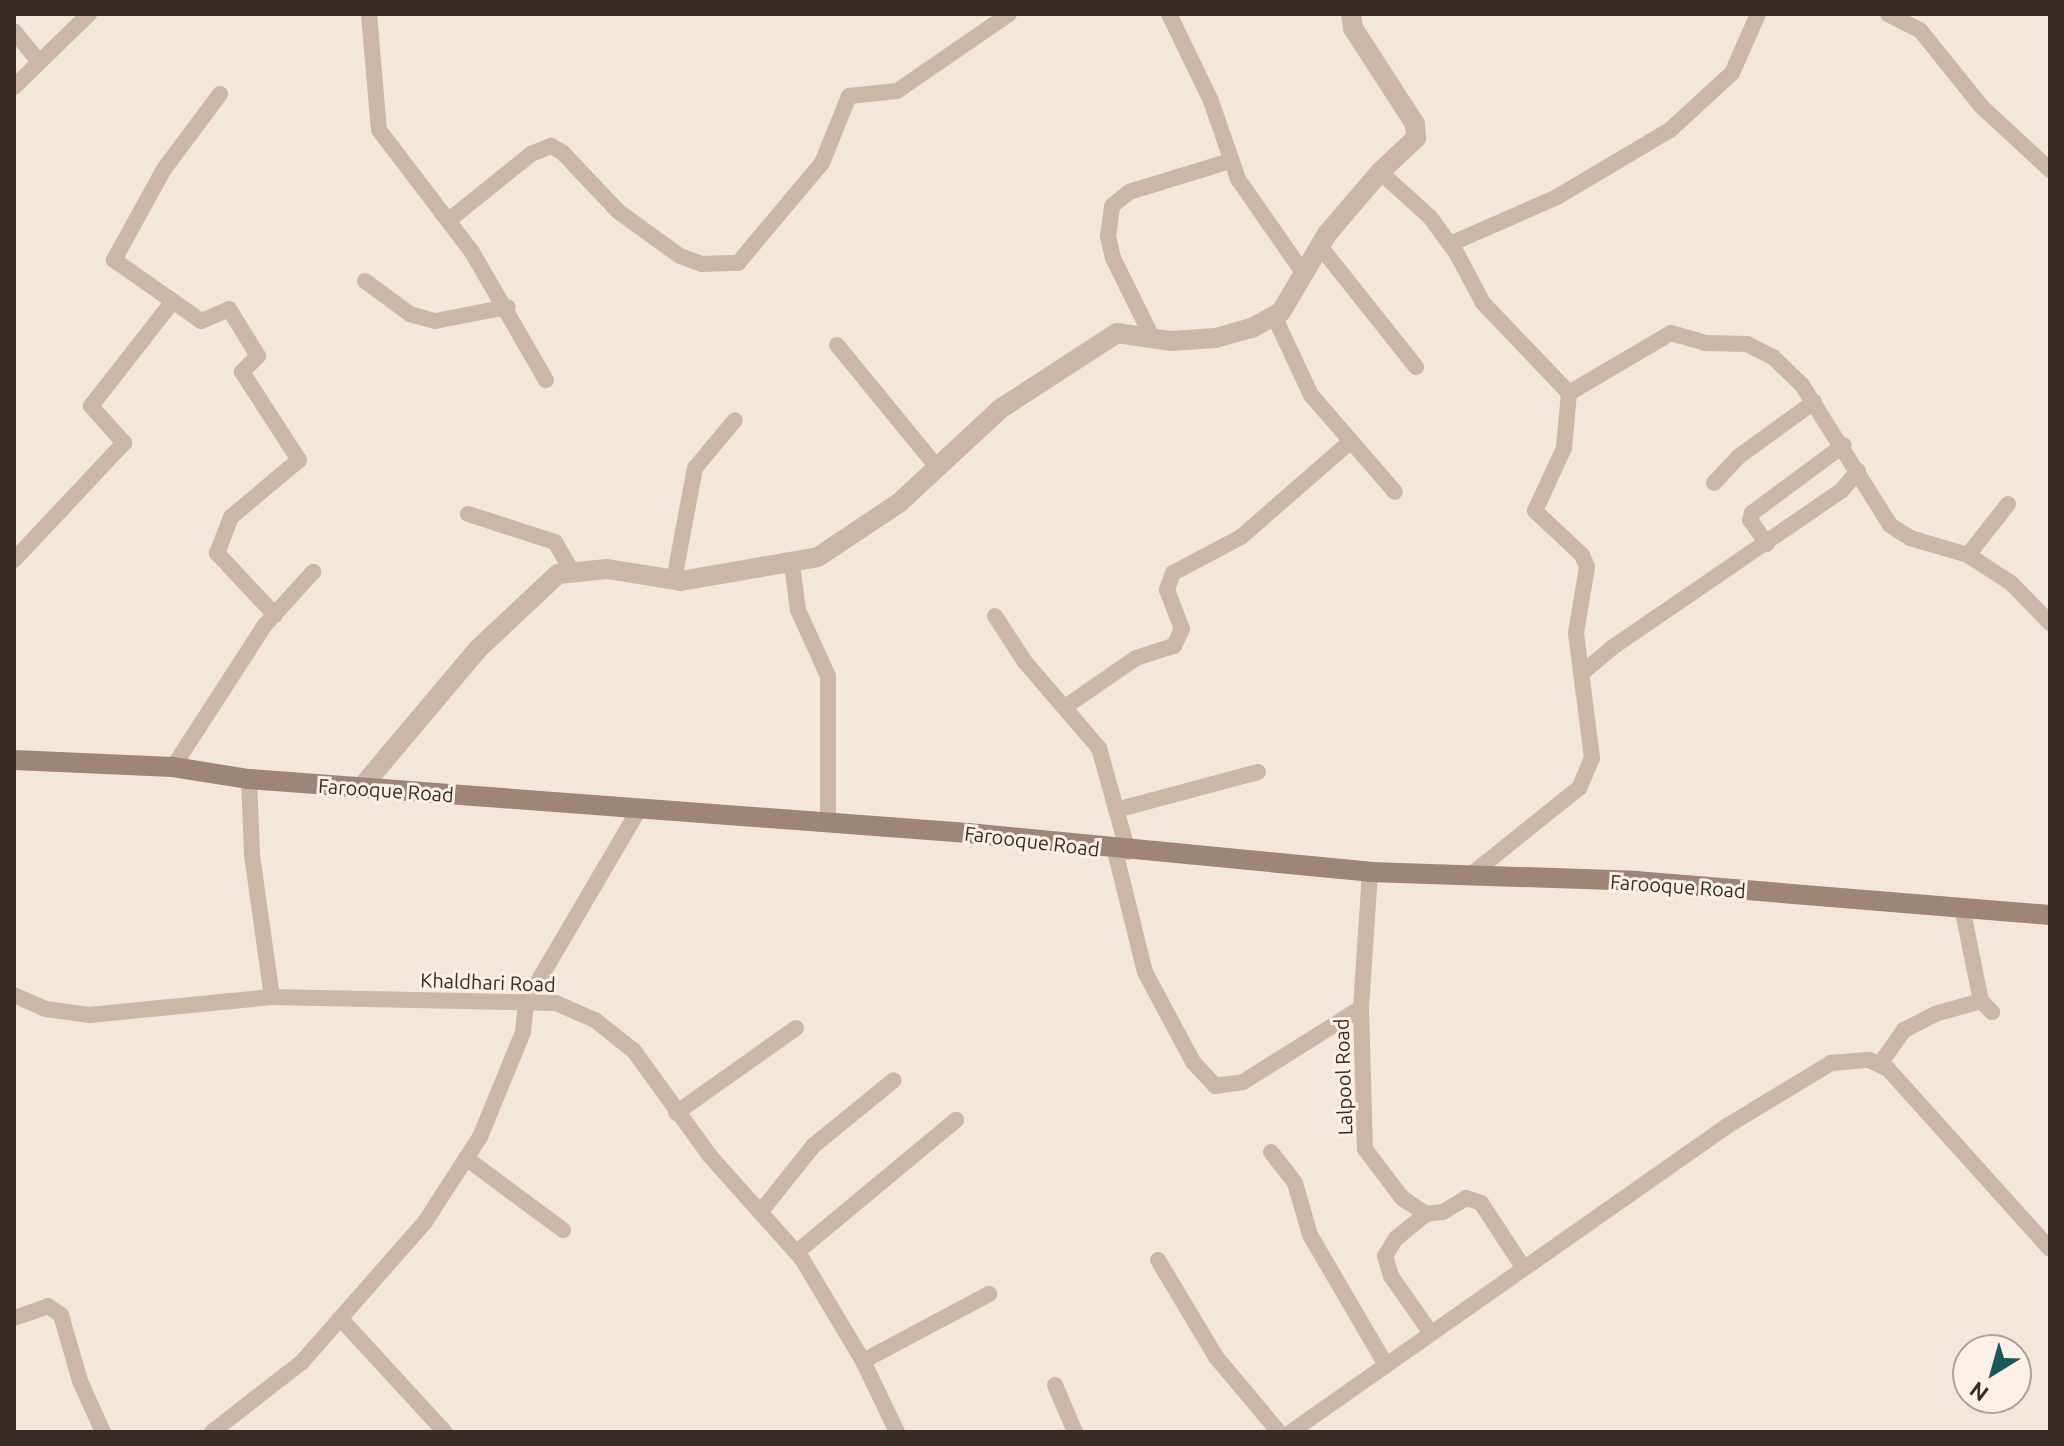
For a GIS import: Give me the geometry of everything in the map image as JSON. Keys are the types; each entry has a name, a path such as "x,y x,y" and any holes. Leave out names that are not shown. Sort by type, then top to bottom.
{"main road":[{"name":"Farooque Road","path":"14,760 173,767 249,779 828,824 1370,872 1636,881 2050,915"}],"street":[{"path":"14,87 89,14"},
{"path":"369,14 379,130 449,220 508,307 546,380"},
{"path":"449,220 531,154 551,146 619,212 680,256 702,264 738,263 822,163 849,96 897,91 1009,14"},
{"path":"1169,14 1211,101 1230,161 1304,274"},
{"path":"361,788 478,649 558,574 607,569 674,580 792,564 843,543 899,503 1000,409 1117,333 1151,335 1171,341 1216,338 1274,316 1292,301 1319,245 1380,172 1410,146 1416,131 1353,28 1351,14"},
{"path":"1450,244 1557,197 1670,130 1732,73 1758,14"},
{"path":"1888,14 1920,30 1982,107 2050,170"},
{"path":"14,31 39,62"},
{"path":"220,94 164,169 114,260 201,321 229,309 258,356 242,372 299,460 231,517 217,553 275,615"},
{"path":"1151,335 1113,258 1108,236 1112,206 1129,192 1230,161"},
{"path":"1380,172 1450,244 1483,303 1569,393 1564,448 1535,511 1582,555 1587,567 1576,633 1591,728 1586,778 1528,832 1469,876"},
{"path":"1319,245 1416,367"},
{"path":"365,281 410,314 435,321 508,307"},
{"path":"14,560 124,443 91,406 173,301"},
{"path":"1274,316 1311,395 1395,492"},
{"path":"1569,393 1671,333 1707,343 1747,344 1790,371 1844,445 1890,525 1910,538 1968,555 2011,583 2050,623"},
{"path":"837,345 937,467"},
{"path":"1714,483 1738,457 1814,402"},
{"path":"674,580 695,468 735,420"},
{"path":"1065,707 1136,658 1174,646 1182,629 1167,590 1173,573 1241,537 1351,441"},
{"path":"1767,544 1750,520 1752,513 1844,445"},
{"path":"1581,674 1613,647 1842,490 1858,471"},
{"path":"1968,555 2008,504"},
{"path":"468,514 555,542 572,572"},
{"path":"792,564 798,610 828,676 828,824"},
{"path":"173,767 275,615 313,572"},
{"path":"995,616 1099,748 1116,810 1145,972 1193,1062 1215,1086 1243,1082 1361,1008"},
{"path":"1116,810 1258,772"},
{"path":"249,779 252,855 272,997"},
{"path":"212,1432 302,1362 411,1241 466,1158 513,1061 526,1002 638,811"},
{"name":"Lalpool Road","path":"1370,872 1361,1008 1365,1149 1402,1198 1426,1214"},
{"path":"1880,1064 1904,1030 1935,1014 1986,1007 1962,907"},
{"name":"Khaldhari Road","path":"14,995 46,1009 89,1015 272,997 556,1003 595,1020 634,1051 676,1113 797,1252 863,1361 897,1432"},
{"path":"676,1113 796,1028"},
{"path":"1291,1432 1523,1267 1816,1069 1851,1059 1880,1064 1985,1172 2050,1249"},
{"path":"762,1210 813,1146 894,1080"},
{"path":"797,1252 956,1120"},
{"path":"1271,1152 1295,1183 1310,1235 1386,1365"},
{"path":"466,1158 563,1230"},
{"path":"1430,1332 1391,1276 1385,1256 1396,1238 1426,1214 1443,1212 1473,1198 1523,1267"},
{"path":"1158,1260 1224,1369 1279,1432"},
{"path":"863,1361 989,1294"},
{"path":"14,1318 48,1306 61,1315 80,1381 103,1432"},
{"path":"340,1318 445,1432"},
{"path":"1055,1385 1075,1432"}]}
